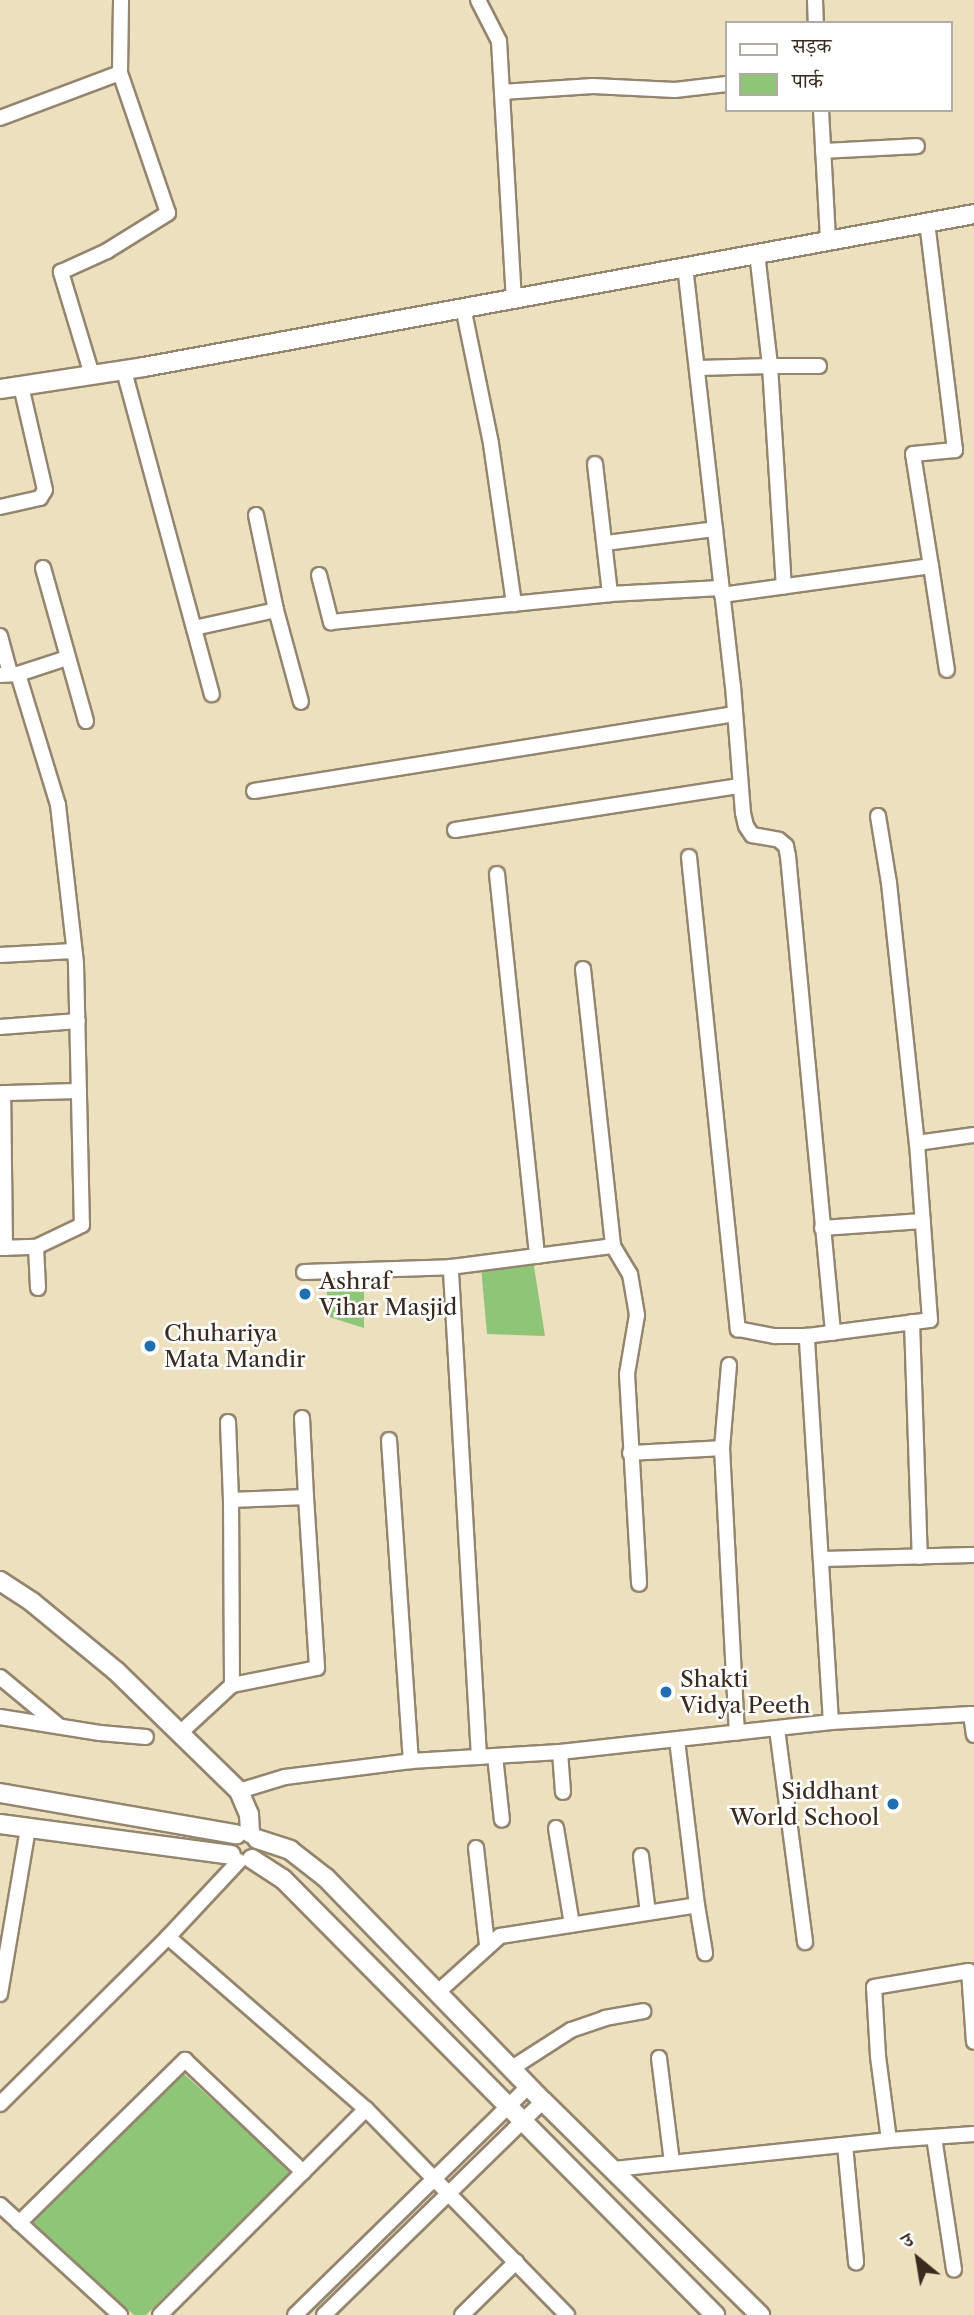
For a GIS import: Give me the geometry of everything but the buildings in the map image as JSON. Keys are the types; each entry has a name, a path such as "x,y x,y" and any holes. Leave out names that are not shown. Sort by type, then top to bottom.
{"street":[{"path":"92,375 61,272 107,251 168,213 120,72 121,0"},
{"path":"478,0 499,41 514,298"},
{"path":"815,0 816,21"},
{"path":"0,118 120,72"},
{"path":"502,92 593,86 675,90 726,84"},
{"path":"821,112 828,240"},
{"path":"823,151 917,146"},
{"path":"0,389 124,370 974,214"},
{"path":"927,222 955,450 914,454 947,670"},
{"path":"757,253 770,366 784,587"},
{"path":"685,266 746,826 752,835 779,840 786,846 788,856 833,1333"},
{"path":"463,307 491,444 514,604"},
{"path":"698,368 819,366"},
{"path":"124,370 212,694"},
{"path":"0,507 32,502 40,498 45,490 21,386"},
{"path":"595,464 610,594"},
{"path":"256,514 275,610 300,702"},
{"path":"606,542 715,529"},
{"path":"319,575 331,622 610,594 722,592 784,587 932,566"},
{"path":"43,568 86,721"},
{"path":"194,628 275,610"},
{"path":"0,636 9,674 58,805 78,1021 82,1225 36,1247 3,1248 3,1093 79,1091"},
{"path":"9,674 67,658"},
{"path":"254,791 735,714"},
{"path":"455,830 740,786"},
{"path":"689,857 738,1329 775,1336 807,1336 930,1320 917,1143 889,883 878,816"},
{"path":"497,874 537,1256"},
{"path":"0,955 73,951"},
{"path":"583,969 613,1246 631,1274 637,1315 627,1374 639,1584"},
{"path":"0,1027 78,1021"},
{"path":"917,1143 974,1135"},
{"path":"822,1228 923,1221"},
{"path":"304,1272 451,1267 613,1246"},
{"path":"36,1247 38,1288"},
{"path":"451,1267 480,1757"},
{"path":"912,1322 920,1558"},
{"path":"807,1336 831,1721"},
{"path":"729,1365 722,1448 737,1734"},
{"path":"180,1733 232,1685 317,1668 302,1418"},
{"path":"228,1423 232,1685"},
{"path":"389,1440 411,1761"},
{"path":"630,1453 722,1448"},
{"path":"231,1500 306,1497"},
{"path":"821,1559 974,1555"},
{"path":"0,1581 32,1602 116,1671 239,1791 249,1814 248,1835 258,1849 241,1858 168,1937 0,2104"},
{"path":"0,1676 59,1726"},
{"path":"239,1791 285,1777 411,1761 560,1752 776,1730 831,1721 971,1714 974,1735"},
{"path":"0,1717 100,1733 146,1737"},
{"path":"776,1730 805,1942"},
{"path":"677,1740 705,1952"},
{"path":"560,1752 563,1791"},
{"path":"495,1756 502,1820"},
{"path":"0,1793 248,1835 290,1850 326,1878 543,2101 760,2315"},
{"path":"0,1824 241,1858 283,1880 715,2315"},
{"path":"556,1828 572,1925"},
{"path":"0,1994 28,1829"},
{"path":"241,1858 230,1841 248,1835"},
{"path":"475,1848 487,1945"},
{"path":"641,1856 648,1913"},
{"path":"438,1992 500,1936 697,1905"},
{"path":"168,1937 366,2109 567,2315"},
{"path":"889,2140 878,2056 874,1987 972,1970 974,2042"},
{"path":"512,2067 571,2030 605,2018 643,2011"},
{"path":"659,2058 672,2162"},
{"path":"19,2223 185,2060 303,2172"},
{"path":"295,2315 529,2086"},
{"path":"324,2315 543,2101"},
{"path":"160,2315 366,2109"},
{"path":"614,2169 889,2140 974,2134"},
{"path":"934,2137 954,2269"},
{"path":"845,2145 856,2262"},
{"path":"0,2205 120,2315"},
{"path":"462,2315 516,2262"}],"green space":[{"path":"533,1260 545,1336 487,1334 481,1267"},
{"path":"328,1275 364,1276 364,1328 326,1316"},
{"path":"184,2074 291,2171 146,2315 134,2315 31,2222"}],"place":[{"name":"Ashraf Vihar Masjid","path":"305,1294"},
{"name":"Chuhariya Mata Mandir","path":"150,1346"},
{"name":"Shakti Vidya Peeth","path":"666,1692"},
{"name":"Siddhant World School","path":"893,1804"}]}
